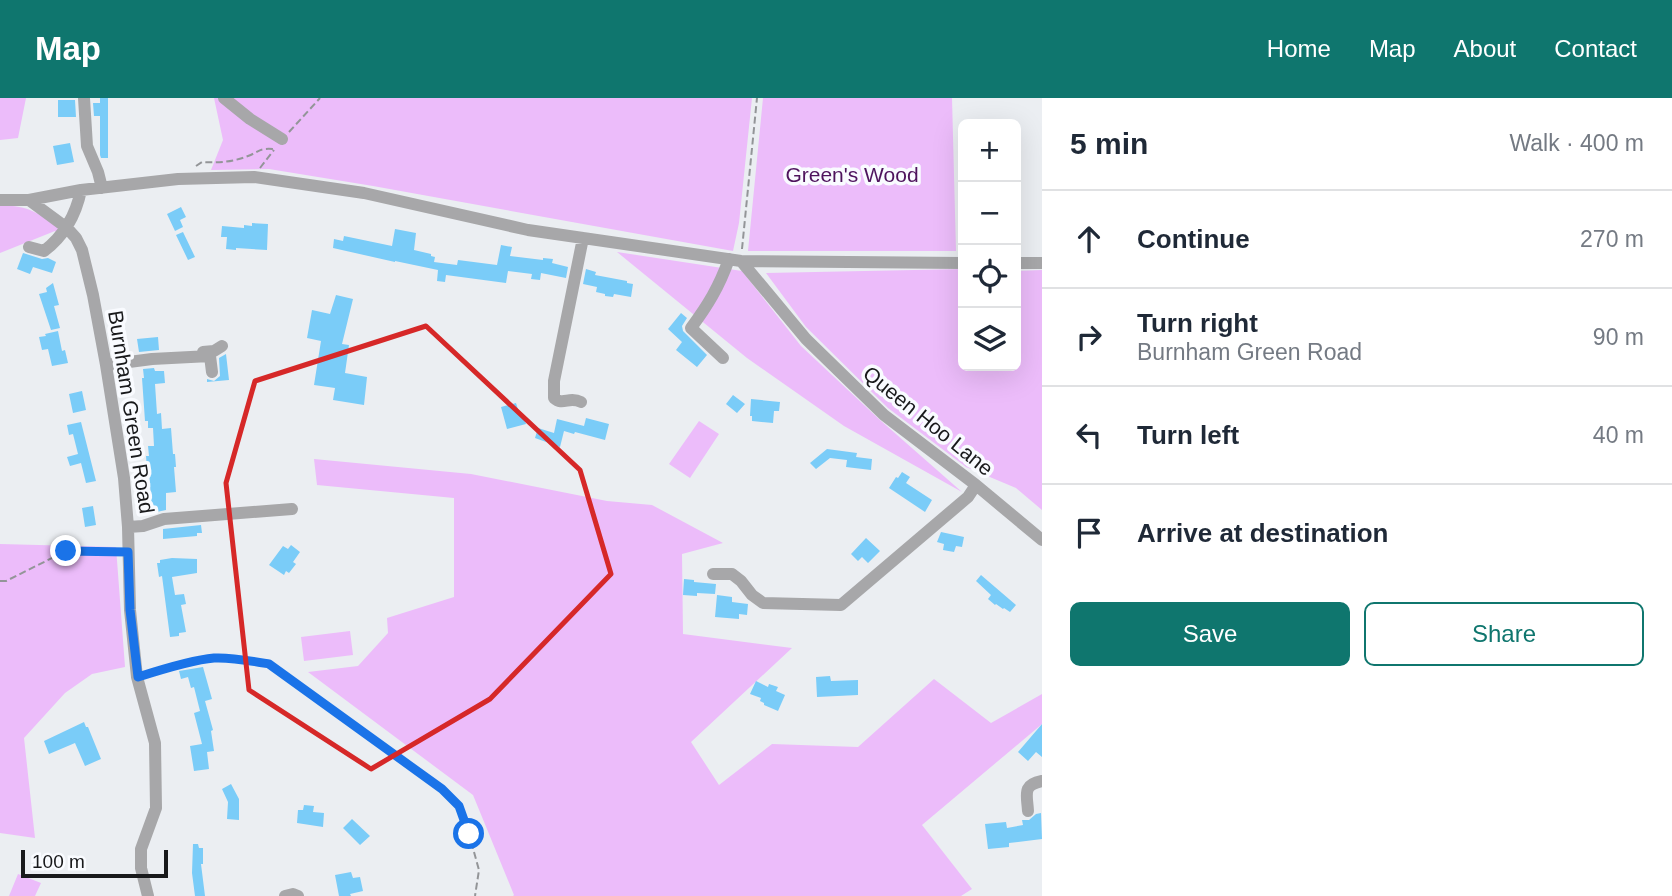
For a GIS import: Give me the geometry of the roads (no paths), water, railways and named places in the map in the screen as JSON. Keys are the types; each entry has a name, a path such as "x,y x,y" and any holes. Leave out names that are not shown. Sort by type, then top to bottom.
{"street":[{"path":"84,98 87,146 102,188"},
{"path":"224,98 278,144"},
{"path":"0,200 29,200 81,190 178,179 254,177 364,193 528,230 735,260 958,263"},
{"path":"29,247 44,251 67,228 81,190"},
{"name":"Burnham Green Road","path":"29,200 67,228 82,250 105,361 124,478 130,610 138,677 155,743 156,808 141,849 141,868 148,896"},
{"path":"581,402 570,399 558,402 554,398 554,381 583,238"},
{"path":"723,358 691,328 735,260"},
{"name":"Queen Hoo Lane","path":"735,260 806,339 884,415 976,485 1042,540"},
{"path":"1021,263 1042,263"},
{"path":"105,361 214,351 222,346"},
{"path":"105,361 210,356 212,372"},
{"path":"713,575 732,574 763,603 841,605 968,497 976,485"},
{"path":"128,527 143,526 164,519 292,509"},
{"path":"1028,811 1028,787 1042,781"},
{"path":"285,896 298,896"}],"park label":[{"name":"Green's Wood","path":"852,175"}]}
